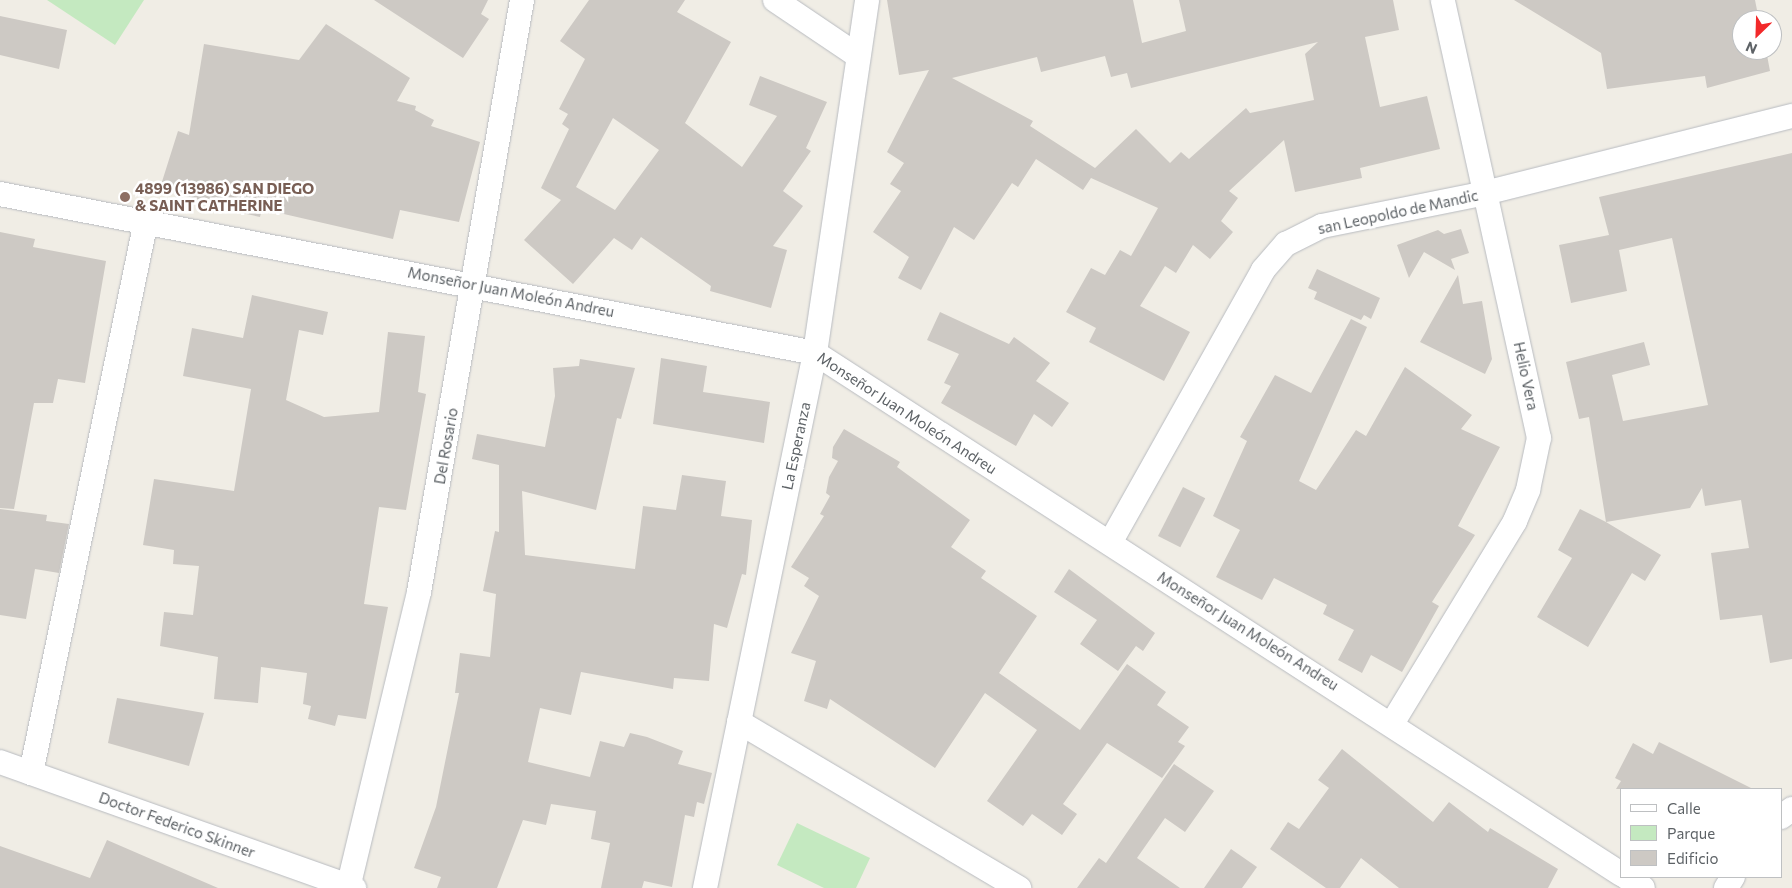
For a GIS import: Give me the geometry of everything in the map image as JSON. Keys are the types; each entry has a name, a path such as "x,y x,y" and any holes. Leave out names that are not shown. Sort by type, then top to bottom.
{"street":[{"name":"Del Rosario","path":"350,887 419,592 476,284 522,0"},
{"path":"775,0 858,56"},
{"name":"La Esperanza","path":"705,888 815,353 867,0"},
{"name":"Helio Vera","path":"1392,722 1514,521 1528,490 1539,438 1442,0"},
{"name":"san Leopoldo de Mandic","path":"1110,543 1263,270 1286,244 1322,226 1485,192 1792,116"},
{"name":"Monseñor Juan Moleón Andreu","path":"0,194 476,284 815,353 1392,722 1620,873"},
{"path":"31,773 146,222"},
{"path":"739,722 1019,888"},
{"name":"Doctor Federico Skinner","path":"0,762 350,887"},
{"path":"1628,878 1643,888"}],"green space":[{"path":"47,0 144,0 115,45"},
{"path":"797,823 870,858 856,888 824,888 777,865"}],"building":[{"path":"374,0 488,0 481,14 489,19 463,58"},
{"path":"589,0 685,0 677,12 731,42 685,123 742,167 777,116 749,105 760,76 827,102 806,148 811,151 783,191 803,206 773,246 787,250 771,308 710,291 711,286 641,237 632,250 614,238 573,284 524,240 561,200 541,188 569,129 562,124 568,114 559,109 585,59 560,41","holes":["613,118 659,150 615,210 576,187"]},
{"path":"887,0 1133,0 1142,43 1186,31 1179,0 1393,0 1399,30 1365,37 1380,107 1427,96 1440,149 1360,168 1362,178 1295,192 1284,140 1229,191 1238,198 1221,221 1233,232 1210,259 1193,245 1176,273 1165,266 1140,306 1190,332 1164,381 1089,342 1096,328 1066,312 1091,268 1105,275 1120,250 1131,256 1158,208 1091,178 1083,190 1036,159 1018,187 1012,183 974,240 954,227 921,290 898,278 909,257 873,232 901,191 890,184 904,163 887,152 929,70 899,75","holes":["1318,42 1305,54 1314,100 1250,113 1246,108 1189,159 1181,152 1170,163 1136,129 1095,168 1030,126 1033,121 952,78 1037,57 1041,72 1105,56 1111,77 1127,73 1131,88"]},
{"path":"1514,0 1755,0 1757,10 1732,10 1732,60 1768,60 1770,71 1707,88 1705,76 1607,89 1601,53"},
{"path":"0,16 67,30 59,69 0,55"},
{"path":"326,24 410,78 397,101 416,106 415,110 434,120 431,126 480,142 459,222 400,210 393,239 262,209 260,217 160,188 178,131 189,135 204,44 299,60"},
{"path":"1792,153 1792,659 1770,663 1762,615 1720,620 1711,553 1749,548 1741,500 1705,506 1702,488 1690,508 1606,522 1589,417 1579,419 1566,362 1644,342 1650,365 1612,375 1623,421 1708,405 1672,238 1619,250 1627,291 1571,303 1559,245 1609,235 1599,197"},
{"path":"1461,229 1469,253 1451,259 1455,270 1424,252 1409,278 1397,245 1438,230 1444,234"},
{"path":"0,232 35,239 33,247 106,261 85,383 58,379 53,403 34,403 14,509 0,508"},
{"path":"1317,269 1380,298 1371,319 1364,315 1361,320 1314,299 1317,292 1308,288"},
{"path":"1458,275 1463,304 1482,301 1492,359 1485,374 1420,342"},
{"path":"252,295 328,312 323,335 299,330 286,400 324,417 379,412 388,332 425,336 418,392 426,394 406,510 379,507 364,604 388,607 366,719 338,715 335,726 308,719 311,706 303,704 307,673 261,667 258,703 214,699 218,657 160,646 164,612 193,615 199,566 173,564 174,550 143,545 154,479 234,491 251,389 183,376 192,328 243,338"},
{"path":"940,312 1009,344 1014,337 1050,363 1036,381 1069,403 1052,427 1034,414 1016,446 941,403 951,386 944,383 959,354 927,340"},
{"path":"1351,319 1367,327 1299,481 1316,490 1356,430 1366,436 1405,367 1472,415 1461,429 1500,447 1458,526 1475,535 1432,602 1439,606 1402,672 1371,655 1362,673 1338,660 1354,630 1323,614 1327,605 1274,578 1262,600 1216,577 1240,530 1213,516 1247,441 1240,437 1275,375 1311,393"},
{"path":"661,358 707,366 703,392 770,402 764,443 653,424"},
{"path":"580,359 635,368 621,419 617,418 596,510 522,491 525,555 635,569 643,506 676,510 682,475 726,481 721,516 752,520 746,575 742,574 727,628 714,624 709,681 674,678 673,689 581,672 571,715 540,708 528,762 590,777 600,741 624,747 630,733 647,737 683,751 678,764 712,773 704,804 697,802 694,817 685,815 672,887 644,881 642,888 601,888 610,843 591,839 596,811 551,804 546,825 523,820 497,888 437,888 441,877 414,868 436,807 459,693 455,693 460,653 490,657 496,594 483,591 495,531 499,532 499,465 472,459 477,434 545,447 555,396 553,368 579,366"},
{"path":"844,429 900,462 897,467 970,520 951,547 986,571 981,578 1037,616 999,673 1080,730 1127,664 1166,692 1157,705 1189,727 1178,742 1185,746 1162,778 1107,743 1063,804 1077,814 1062,835 1032,814 1023,826 987,801 1037,730 985,693 935,768 830,699 827,709 804,701 816,661 791,653 819,596 804,586 809,578 791,567 824,516 820,514 830,496 826,493 829,477 838,461 832,458 833,447"},
{"path":"1183,487 1205,498 1180,547 1158,536"},
{"path":"0,509 47,515 46,521 69,524 59,573 35,569 26,619 0,615"},
{"path":"1580,509 1606,522 1661,555 1645,581 1632,573 1588,647 1537,617 1572,558 1558,550"},
{"path":"1069,569 1155,633 1143,651 1136,646 1118,671 1080,644 1097,620 1054,592"},
{"path":"117,698 204,713 189,766 108,743"},
{"path":"1659,742 1751,788 1616,789 1621,781 1615,778 1633,743 1653,754"},
{"path":"1342,749 1433,822 1449,802 1488,832 1490,828 1558,869 1548,888 1399,888 1361,858 1340,888 1326,888 1270,849 1288,822 1299,829 1329,788 1318,780"},
{"path":"1174,764 1214,791 1185,832 1165,818 1137,858 1180,888 1077,888 1099,858 1106,863"},
{"path":"107,840 218,888 0,888 0,846 90,878"},
{"path":"1231,849 1257,867 1242,888 1204,888"}],"place":[{"name":"4899 (13986) SAN DIEGO & SAINT CATHERINE","path":"125,197"}]}
